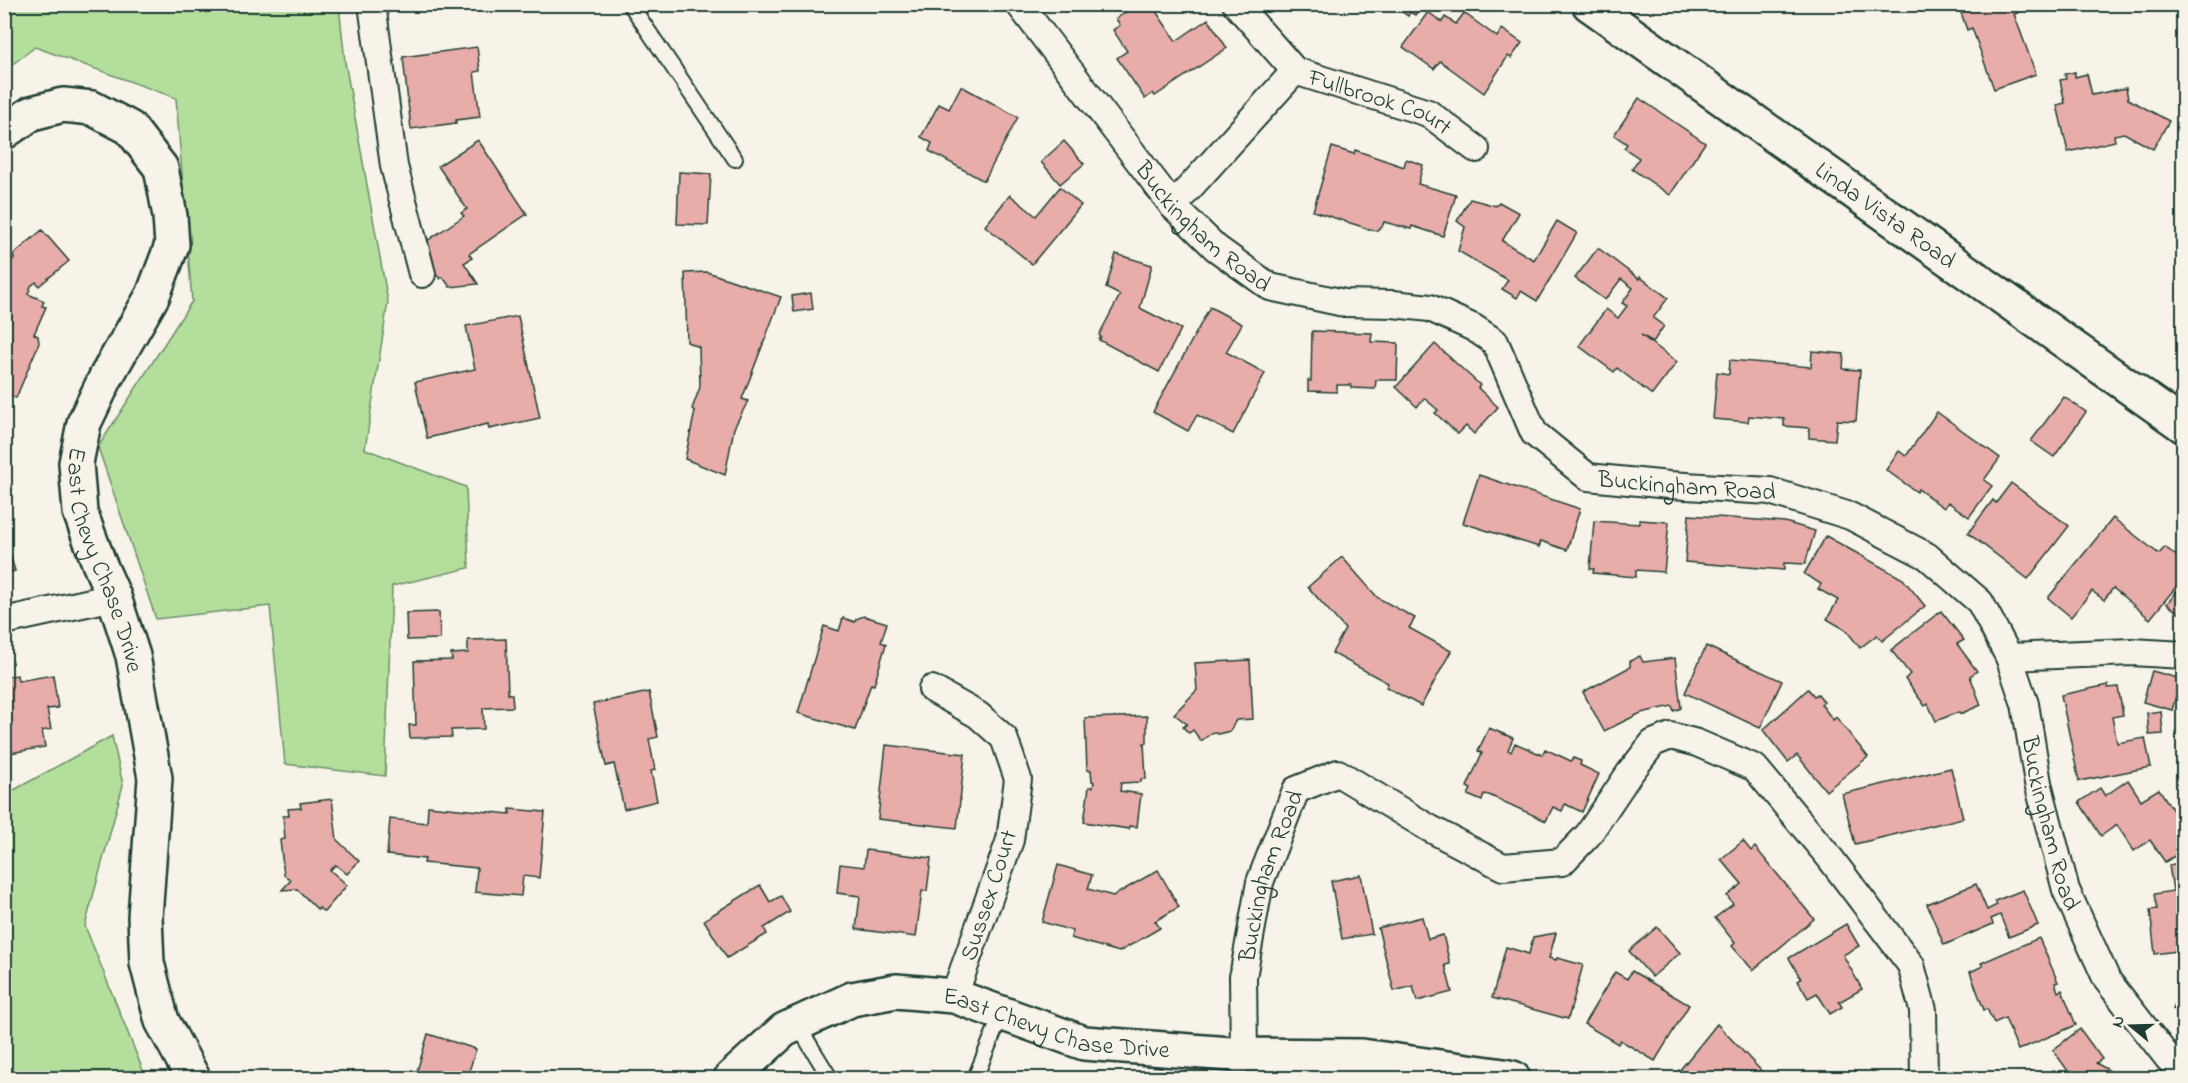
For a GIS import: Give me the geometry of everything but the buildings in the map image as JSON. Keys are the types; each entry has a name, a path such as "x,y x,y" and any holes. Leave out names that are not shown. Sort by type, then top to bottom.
{"main road":[{"name":"Linda Vista Road","path":"1589,4 2184,426"},
{"name":"East Chevy Chase Drive","path":"4,132 32,113 63,105 92,108 130,128 160,168 170,216 172,245 153,295 107,375 84,423 76,463 80,512 114,597 133,656 155,778 145,917 147,963 162,1021 193,1078"},
{"name":"East Chevy Chase Drive","path":"731,1078 784,1030 852,999 896,991 954,996 1084,1043 1244,1055 1362,1056 1512,1078"}],"street":[{"path":"372,4 394,166 422,274"},
{"name":"Buckingham Road","path":"1019,4 1173,206 1216,248 1270,287 1344,303 1393,304 1430,308 1474,328 1495,342 1534,433 1588,477 1668,485 1770,491 1850,516 1927,556 1980,602 2009,657 2025,704 2038,783 2066,890 2107,980 2168,1058 2184,1073"},
{"name":"Fullbrook Court","path":"1236,4 1295,71 1428,113 1476,149"},
{"path":"1173,206 1295,71"},
{"path":"4,621 114,597"},
{"path":"2009,657 2132,652 2184,655"},
{"name":"Sussex Court","path":"932,689 978,715 1004,738 1017,779 1010,840 954,996"},
{"name":"Buckingham Road","path":"1244,1055 1243,977 1260,882 1296,790 1338,773 1429,828 1503,867 1562,862 1588,835 1653,743 1671,736 1697,743 1755,768 1830,858 1911,965 1923,1010 1924,1078"}],"lane":[{"path":"630,4 735,159"},
{"path":"975,1078 1002,1013"},
{"path":"797,1024 830,1078"}],"green space":[{"path":"5,5 339,5 345,62 388,302 365,449 466,487 469,568 392,586 385,776 285,764 270,606 156,619 98,447 192,301 176,98 35,47 5,70"},
{"path":"112,736 123,785 85,926 146,1078 5,1078 5,795"}]}
